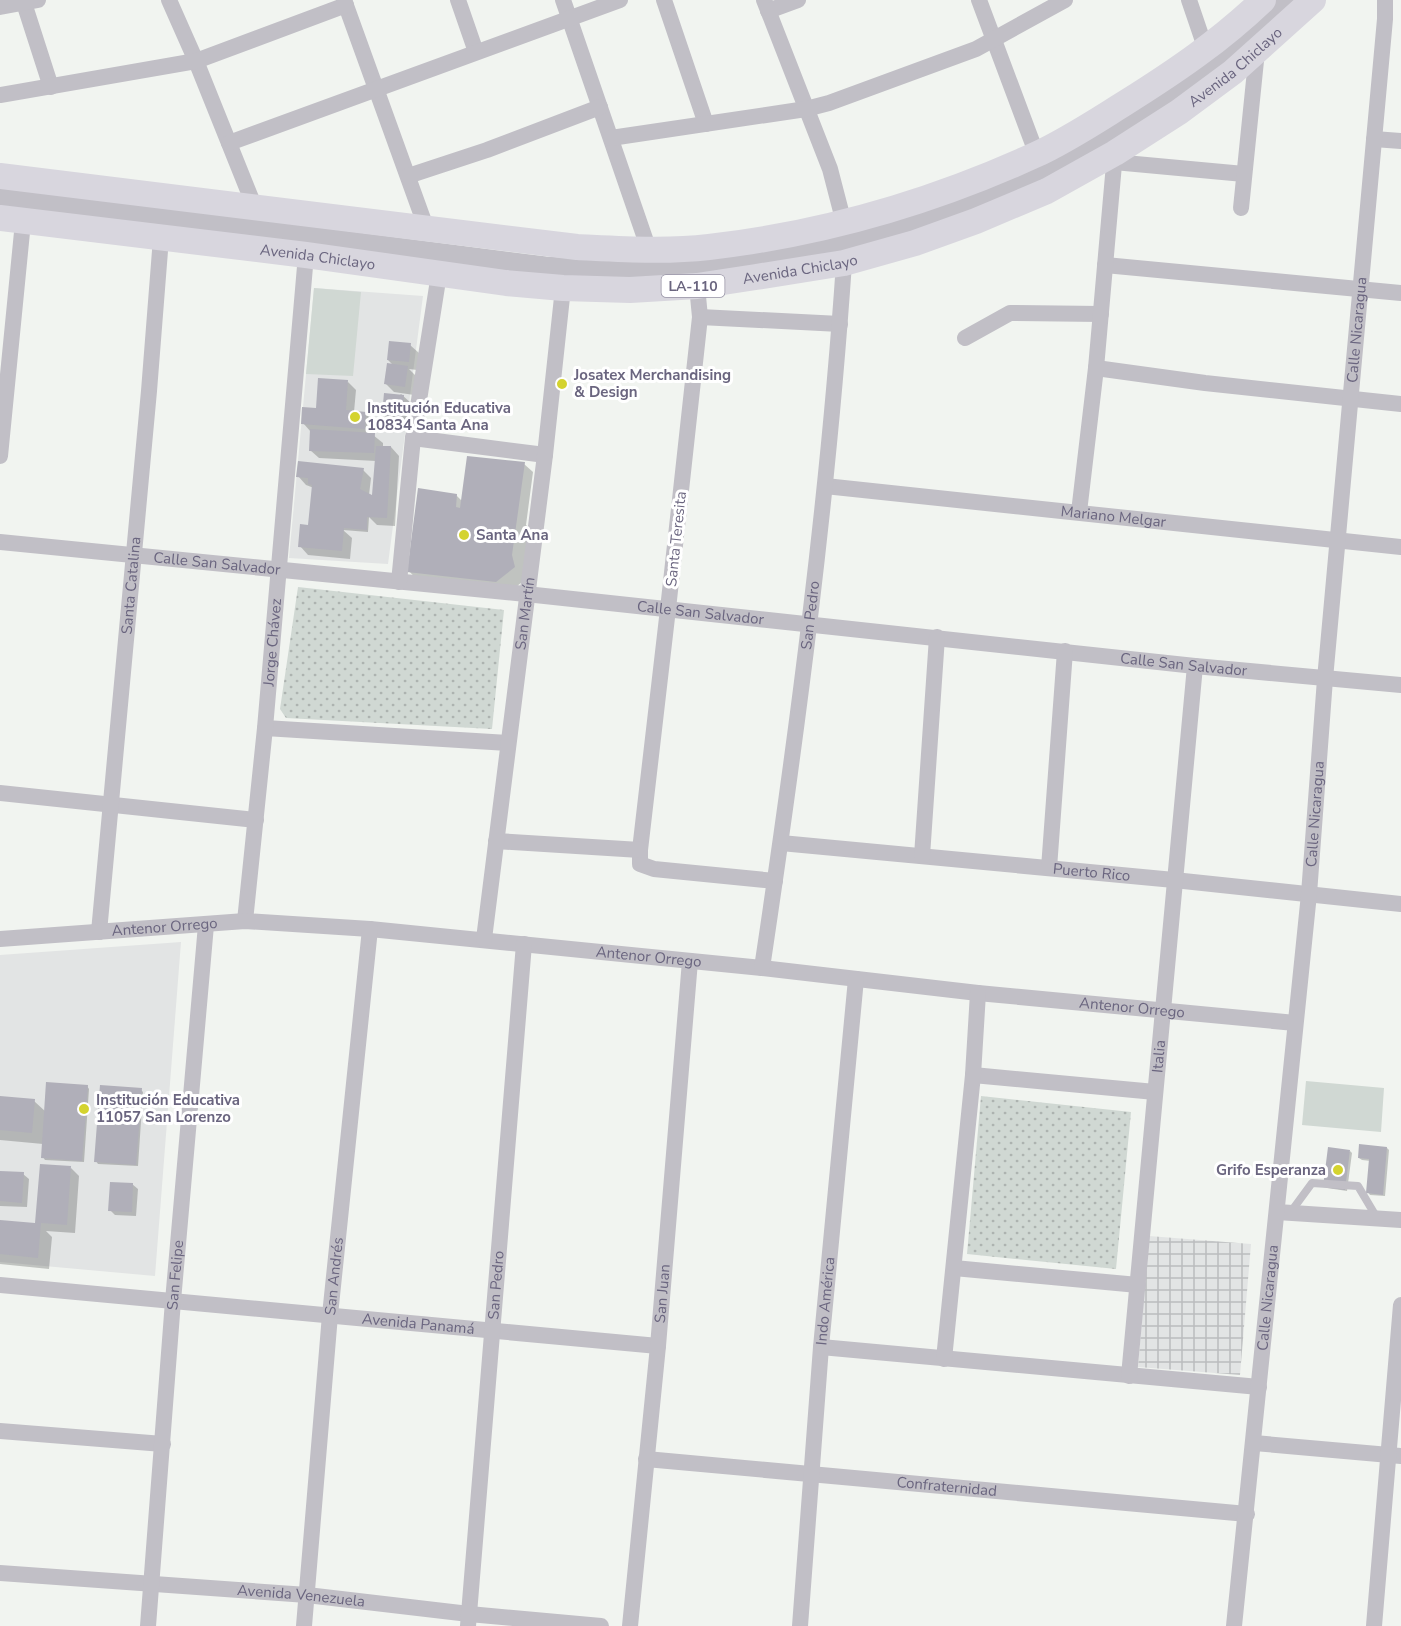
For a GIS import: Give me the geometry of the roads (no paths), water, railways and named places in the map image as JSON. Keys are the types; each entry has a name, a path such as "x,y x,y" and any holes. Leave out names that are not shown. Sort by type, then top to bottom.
{"main road":[{"name":"Avenida Chiclayo","path":"0,176 577,248 650,250 707,247 843,223 900,207 1037,155 1142,93 1206,50 1263,0"},
{"name":"Avenida Chiclayo","path":"12,220 306,255 506,283 563,288 630,290 697,286 844,263 915,243 976,221 1047,192 1115,158 1233,72 1313,0"}],"street":[{"path":"169,0 255,208"},
{"path":"458,0 476,52"},
{"path":"563,0 650,250"},
{"path":"229,142 620,0"},
{"path":"664,0 706,124"},
{"path":"798,0 766,5 830,169 843,223"},
{"path":"979,0 1037,155"},
{"path":"610,138 806,109 976,50 1065,0"},
{"path":"1189,0 1206,50"},
{"name":"Avenida Chiclayo","path":"0,197 545,267 639,270 727,264 792,253 891,229 951,209 1066,159 1112,133 1200,76 1244,41 1288,0"},
{"name":"Calle Nicaragua","path":"1234,1626 1259,1387 1284,1213 1295,1023 1309,894 1325,679 1385,0"},
{"path":"0,7 31,1 51,87"},
{"path":"0,95 196,61 345,3 427,230"},
{"path":"1241,208 1257,51"},
{"path":"408,176 487,150 600,107"},
{"path":"1374,139 1401,141"},
{"path":"1079,512 1096,368 1115,158 1244,174"},
{"path":"0,456 12,220"},
{"name":"Santa Catalina","path":"99,932 161,238"},
{"name":"Jorge Chávez","path":"245,921 265,728 306,255"},
{"name":"San Pedro","path":"762,968 781,843 809,624 825,486 844,263"},
{"path":"1105,265 1401,293"},
{"path":"399,582 413,438 439,274"},
{"name":"Santa Teresita","path":"640,857 700,317 697,286"},
{"name":"San Martín","path":"484,939 545,455 563,288"},
{"path":"965,338 1010,313 1101,314"},
{"path":"700,317 840,324"},
{"path":"1096,368 1205,383 1401,404"},
{"path":"413,438 545,455"},
{"name":"Mariano Melgar","path":"825,486 1401,547"},
{"name":"Calle San Salvador","path":"0,542 526,594 1195,666 1401,685"},
{"path":"922,856 937,638"},
{"path":"1049,868 1065,651"},
{"name":"Italia","path":"1129,1376 1195,666"},
{"path":"265,728 508,743"},
{"path":"0,793 255,820"},
{"path":"496,841 640,857 654,869 775,881"},
{"name":"Puerto Rico","path":"781,843 1174,879 1401,904"},
{"name":"Antenor Orrego","path":"0,939 245,921 370,929 762,968 978,993 1295,1023"},
{"name":"San Felipe","path":"148,1626 164,1444 173,1301 206,925"},
{"name":"San Andrés","path":"304,1626 330,1315 370,929"},
{"name":"San Pedro","path":"468,1620 524,944"},
{"name":"San Juan","path":"630,1626 658,1346 690,961"},
{"name":"Indo América","path":"800,1626 821,1347 856,979"},
{"path":"944,1359 973,1075 978,993"},
{"path":"973,1075 1155,1092"},
{"path":"1284,1213 1401,1220"},
{"path":"954,1268 1138,1285"},
{"name":"Avenida Panamá","path":"0,1285 658,1346"},
{"path":"1374,1626 1395,1455 1401,1305"},
{"path":"821,1347 1259,1387"},
{"path":"0,1431 164,1444"},
{"path":"1254,1443 1395,1455"},
{"name":"Confraternidad","path":"646,1460 1246,1514"},
{"name":"Avenida Venezuela","path":"0,1573 307,1595 468,1620 601,1626"}],"lane":[{"path":"1284,1213 1312,1184 1358,1186 1378,1219"}],"place":[{"name":"Josatex Merchandising & Design","path":"562,384"},
{"name":"Institución Educativa 10834 Santa Ana","path":"355,417"},
{"name":"Santa Ana","path":"464,535"},
{"name":"Institución Educativa 11057 San Lorenzo","path":"84,1109"},
{"name":"Grifo Esperanza","path":"1338,1170"}]}
